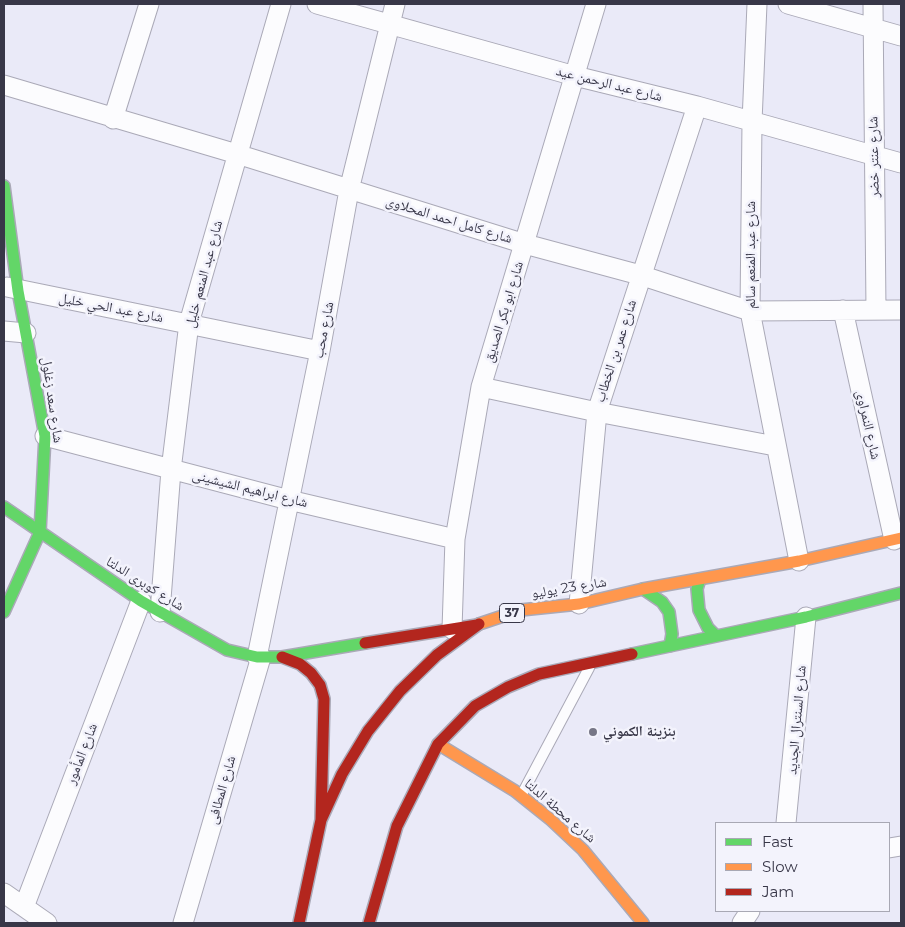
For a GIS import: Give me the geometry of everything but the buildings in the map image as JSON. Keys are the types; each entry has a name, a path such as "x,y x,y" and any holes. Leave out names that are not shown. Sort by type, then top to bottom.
{"main road":[{"name":"شارع سعد زغلول","path":"4,186 11,288 26,333 45,436 40,532 4,612"},
{"name":"شارع كوبرى الدلتا","path":"4,507 141,601 227,650 259,657 282,657 477,625"},
{"name":"شارع 23 يوليو","path":"299,923 321,820 342,774 368,731 400,691 436,655 477,625 521,610 579,604 644,588 799,561 898,539"},
{"path":"700,579 697,589 699,610 708,628 716,636"},
{"path":"644,588 662,602 668,612 672,634 670,646"},
{"path":"369,923 397,826 438,744 475,706 508,687 539,674 806,616 901,593"},
{"name":"شارع كوبرى الدلتا","path":"282,657 300,664 311,673 320,685 324,699 321,820"},
{"name":"شارع محطة الدلتا","path":"438,744 477,766 521,796 550,819 583,850 613,884 643,923"}],"street":[{"path":"113,119 149,4"},
{"name":"شارع عبد المنعم خليل","path":"160,612 171,470 189,323 282,4"},
{"name":"شارع عبد الرحمن عيد","path":"317,4 575,76 696,106 901,163"},
{"name":"شارع محب","path":"259,657 320,351 349,190 395,4"},
{"name":"شارع ابو بكر الصديق","path":"452,629 455,539 481,387 596,4"},
{"name":"شارع عبد المنعم سالم","path":"757,4 752,122 750,311 774,446 799,561"},
{"path":"788,4 901,36"},
{"name":"شارع عنتر خضر","path":"873,4 876,310"},
{"name":"شارع كامل احمد المحلاوى","path":"4,85 113,119 237,154 525,244 640,275 750,311 901,310"},
{"name":"شارع عمر بن الخطاب","path":"579,604 596,412 696,106"},
{"name":"شارع عبد الحي خليل","path":"11,288 320,351"},
{"name":"شارع النمراوى","path":"843,310 898,539"},
{"path":"4,331 26,333"},
{"path":"481,387 596,412 774,446"},
{"name":"شارع ابراهيم الشيشينى","path":"45,436 289,500 455,539"},
{"name":"شارع المأمور","path":"10,902 141,601"},
{"name":"شارع السنترال الجديد","path":"786,822 806,616"},
{"name":"شارع المطافى","path":"183,923 259,657"},
{"path":"10,902 47,923"},
{"path":"742,923 749,912"}],"lane":[{"path":"521,796 592,663"}],"traffic: fast":[{"path":"4,186 18,291 45,436 40,532 4,612"},
{"path":"4,507 141,601 227,650 257,657 282,657 365,643"},
{"path":"700,579 697,589 699,610 708,628 716,636"},
{"path":"643,589 662,602 669,612 672,634 670,646"},
{"path":"632,654 806,617 901,593"}],"traffic: slow":[{"path":"479,624 521,610 579,604 643,589 799,561 901,538"},
{"path":"438,744 515,791 550,819 583,850 643,923"}],"traffic: jam":[{"path":"299,923 321,820 342,774 368,731 400,691 437,655 479,624"},
{"path":"365,643 477,625"},
{"path":"369,923 397,826 438,744 475,706 508,687 539,674 632,654"},
{"path":"282,657 300,664 311,673 320,685 324,699 321,820"}],"place":[{"name":"بنزينة الكموني","path":"593,732"}]}
